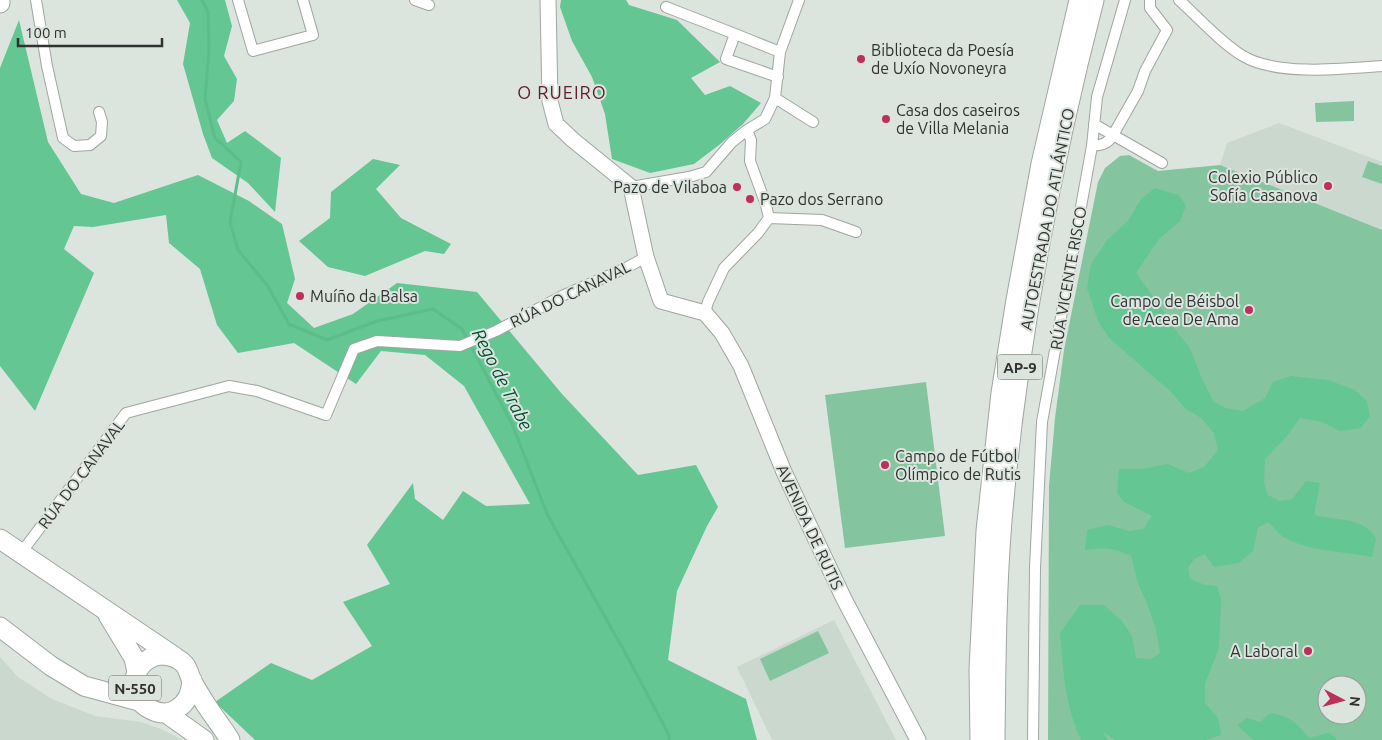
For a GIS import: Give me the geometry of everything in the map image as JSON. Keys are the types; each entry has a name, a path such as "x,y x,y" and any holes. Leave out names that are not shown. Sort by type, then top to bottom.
{"highway":[{"name":"AUTOESTRADA DO ATLÁNTICO","path":"980,740 979,669 986,531 1001,392 1041,164 1079,0"},
{"name":"AUTOESTRADA DO ATLÁNTICO","path":"995,740 996,614 1002,521 1011,429 1047,202 1094,0"},
{"path":"0,538 178,659"},
{"path":"0,627 51,666 103,685 137,686 134,658 105,610"},
{"name":"N-550","path":"192,680 192,689 183,705 166,713 146,708 137,686 142,664 150,658 159,655 178,659 185,665 201,696 230,740"},
{"name":"N-550","path":"166,713 204,740"}],"street":[{"path":"36,0 47,66 63,138 74,146 90,145 101,136 102,122 99,112"},
{"path":"238,0 253,51 313,35 303,0"},
{"path":"415,0 429,5"},
{"path":"548,0 550,101 556,124 630,187 646,257 661,301 705,313 708,302 724,268 758,233 769,218 750,162 751,140 747,130"},
{"path":"630,187 689,177 706,172 732,142 765,119 775,98 780,52 799,0"},
{"name":"RÚA VICENTE RISCO","path":"1033,740 1035,568 1042,422 1092,146 1096,97 1125,0"},
{"path":"1092,146 1102,145 1110,140 1138,91 1145,71 1167,30 1150,8 1150,0"},
{"path":"1180,0 1230,48 1254,61 1283,68 1330,69 1382,66"},
{"path":"666,7 780,52"},
{"path":"735,34 726,60 778,77"},
{"path":"775,98 813,122"},
{"path":"1094,124 1162,162"},
{"path":"769,218 822,220 856,232"},
{"name":"RÚA DO CANAVAL","path":"21,553 126,413 229,386 257,391 326,415 354,349 377,341 460,346 496,331 564,295 626,268 646,257"},
{"name":"AVENIDA DE RUTIS","path":"705,313 722,333 741,366 784,472 844,600 918,740"}],"shaded area":[{"name":"Colexio Público Sofía Casanova","path":"1279,123 1382,162 1382,230 1220,165 1227,143"},
{"path":"834,620 896,740 772,740 737,667"},
{"path":"0,657 18,677 52,699 95,716 141,722 183,740 0,740"}],"green space":[{"path":"177,0 225,0 232,26 224,56 237,79 234,101 217,120 227,143 245,131 281,158 275,212 248,183 212,158 203,134 183,64 190,23"},
{"path":"561,0 626,0 629,5 677,20 720,62 691,78 705,95 730,86 761,103 743,124 694,164 650,173 612,159 605,114 592,77 572,41 560,7"},
{"path":"19,20 48,142 81,194 114,203 198,175 249,201 282,224 295,279 287,303 314,328 353,314 397,283 477,292 562,394 638,475 696,465 718,507 707,526 677,591 668,660 746,699 757,740 255,740 215,702 271,663 312,680 372,646 343,602 390,584 367,545 413,483 415,499 443,520 463,491 486,506 530,504 464,386 425,355 381,351 356,384 294,343 238,353 217,325 200,269 169,243 166,215 93,227 74,226 64,249 94,273 35,411 0,366 0,68"},
{"path":"1354,101 1354,121 1316,122 1315,103"},
{"path":"1129,155 1158,171 1220,165 1382,230 1382,740 1048,740 1049,486 1055,418 1064,350 1098,182 1105,168 1120,156"},
{"path":"373,159 400,165 376,189 401,218 451,244 444,254 425,251 365,276 328,267 299,241 330,218 331,192"},
{"path":"1368,161 1382,166 1382,184 1362,177"},
{"path":"1155,188 1179,195 1186,206 1180,221 1159,239 1136,273 1191,350 1202,379 1214,402 1226,408 1243,411 1265,398 1273,382 1291,376 1328,380 1355,390 1367,401 1370,416 1361,428 1340,431 1322,422 1300,418 1287,436 1265,459 1264,483 1268,495 1280,501 1292,499 1306,481 1320,483 1314,515 1356,522 1369,530 1376,538 1372,557 1303,545 1282,536 1268,522 1258,528 1253,551 1239,563 1214,567 1205,554 1194,559 1188,568 1190,579 1205,585 1217,586 1221,599 1219,648 1205,684 1205,703 1218,718 1221,735 1206,740 1115,740 1103,732 1108,740 1081,740 1068,701 1060,633 1080,605 1104,605 1122,621 1132,636 1136,658 1151,659 1160,653 1156,629 1138,583 1131,556 1109,549 1085,550 1087,530 1108,525 1129,531 1143,529 1152,516 1124,502 1117,493 1119,469 1142,469 1168,464 1189,473 1204,467 1218,450 1214,433 1201,418 1186,409 1170,391 1109,338 1098,321 1087,288 1091,264 1108,239 1128,221 1141,199"},
{"name":"Campo de Fútbol Olímpico de Rutis","path":"926,382 945,536 845,548 825,395"},
{"path":"818,631 829,653 770,681 760,659"},
{"path":"1270,713 1283,716 1292,721 1309,738 1329,733 1336,740 1253,740 1237,725 1247,718 1260,722"}],"waterway":[{"name":"Rego de Trabe","path":"202,0 208,12 209,50 205,99 215,138 241,162 230,222 238,250 267,285 289,324 327,340 377,321 433,309 462,329 512,424 548,516 627,656 669,735 669,740"}],"place":[{"name":"Biblioteca da Poesía de Uxío Novoneyra","path":"861,59"},
{"name":"Casa dos caseiros de Villa Melania","path":"886,119"},
{"name":"Colexio Público Sofía Casanova","path":"1328,186"},
{"name":"Pazo de Vilaboa","path":"737,187"},
{"name":"Pazo dos Serrano","path":"750,199"},
{"name":"Muíño da Balsa","path":"300,296"},
{"name":"Campo de Béisbol de Acea De Ama","path":"1249,310"},
{"name":"Campo de Fútbol Olímpico de Rutis","path":"885,465"},
{"name":"A Laboral","path":"1308,651"}],"district":[{"name":"O RUEIRO","path":"562,92"}]}
